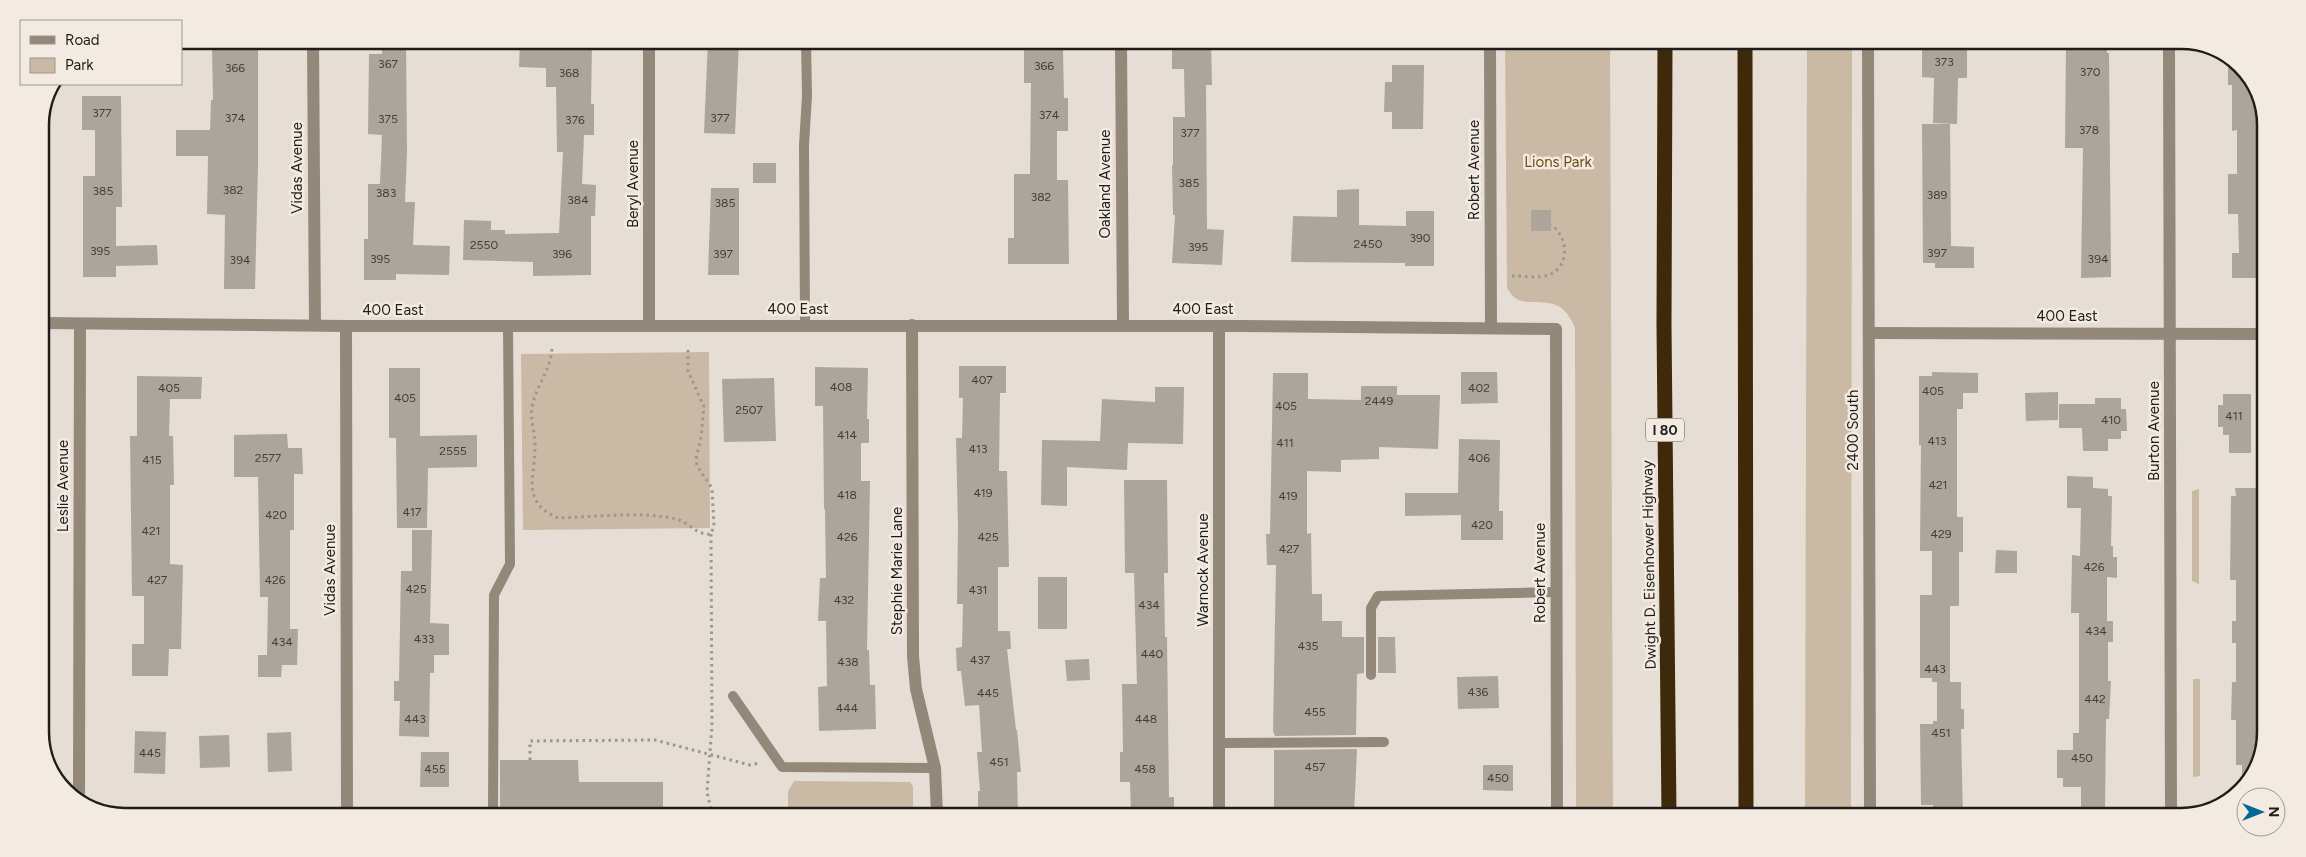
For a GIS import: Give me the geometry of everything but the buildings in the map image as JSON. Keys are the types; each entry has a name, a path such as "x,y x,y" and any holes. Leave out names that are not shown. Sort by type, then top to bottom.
{"highway":[{"name":"Dwight D. Eisenhower Highway","path":"1665,49 1664,326 1669,808"},
{"path":"1744,49 1746,808"}],"street":[{"name":"Vidas Avenue","path":"313,49 315,326"},
{"name":"Beryl Avenue","path":"649,49 649,326"},
{"name":"Oakland Avenue","path":"1121,49 1123,326"},
{"name":"Robert Avenue","path":"1490,49 1491,328"},
{"name":"2400 South","path":"1868,49 1870,808"},
{"name":"Burton Avenue","path":"2170,49 2171,808"},
{"name":"400 East","path":"49,323 315,326 912,325 1556,329"},
{"name":"Leslie Avenue","path":"79,794 80,324"},
{"name":"Stephie Marie Lane","path":"912,325 913,656 916,689 935,768 937,808"},
{"name":"Vidas Avenue","path":"346,326 347,808"},
{"name":"Warnock Avenue","path":"1219,326 1219,808"},
{"name":"Robert Avenue","path":"1556,329 1557,808"},
{"name":"400 East","path":"1869,333 2257,334"}],"lane":[{"path":"805,326 806,49"},
{"path":"494,808 494,595 510,564 508,326"},
{"path":"1371,674 1371,608 1378,596 1556,592"},
{"path":"733,696 782,767 935,768"},
{"path":"1219,743 1384,742"}],"path":[{"path":"1512,276 1542,276 1558,269 1565,250 1564,242 1561,234 1551,225"},
{"path":"552,349 548,371 537,387 532,416 535,448 532,492 544,512 558,518 657,516 678,519 702,534 711,534"},
{"path":"688,349 688,371 704,407 701,437 696,458 697,466 712,488 714,526 711,534 712,697 708,792 711,808"},
{"path":"530,760 530,741 655,740 750,765 777,760"}],"green space":[{"name":"Lions Park","path":"1505,49 1610,49 1613,808 1576,808 1575,328 1567,314 1559,306 1549,303 1521,301 1513,296 1507,287"},
{"path":"1807,49 1852,49 1851,808 1805,808"},
{"path":"709,352 710,528 523,530 521,354"},
{"path":"2199,489 2199,584 2192,581 2192,491"},
{"path":"2193,679 2200,679 2200,776 2193,777"},
{"path":"794,781 910,782 913,786 913,808 788,808 788,791"}]}
